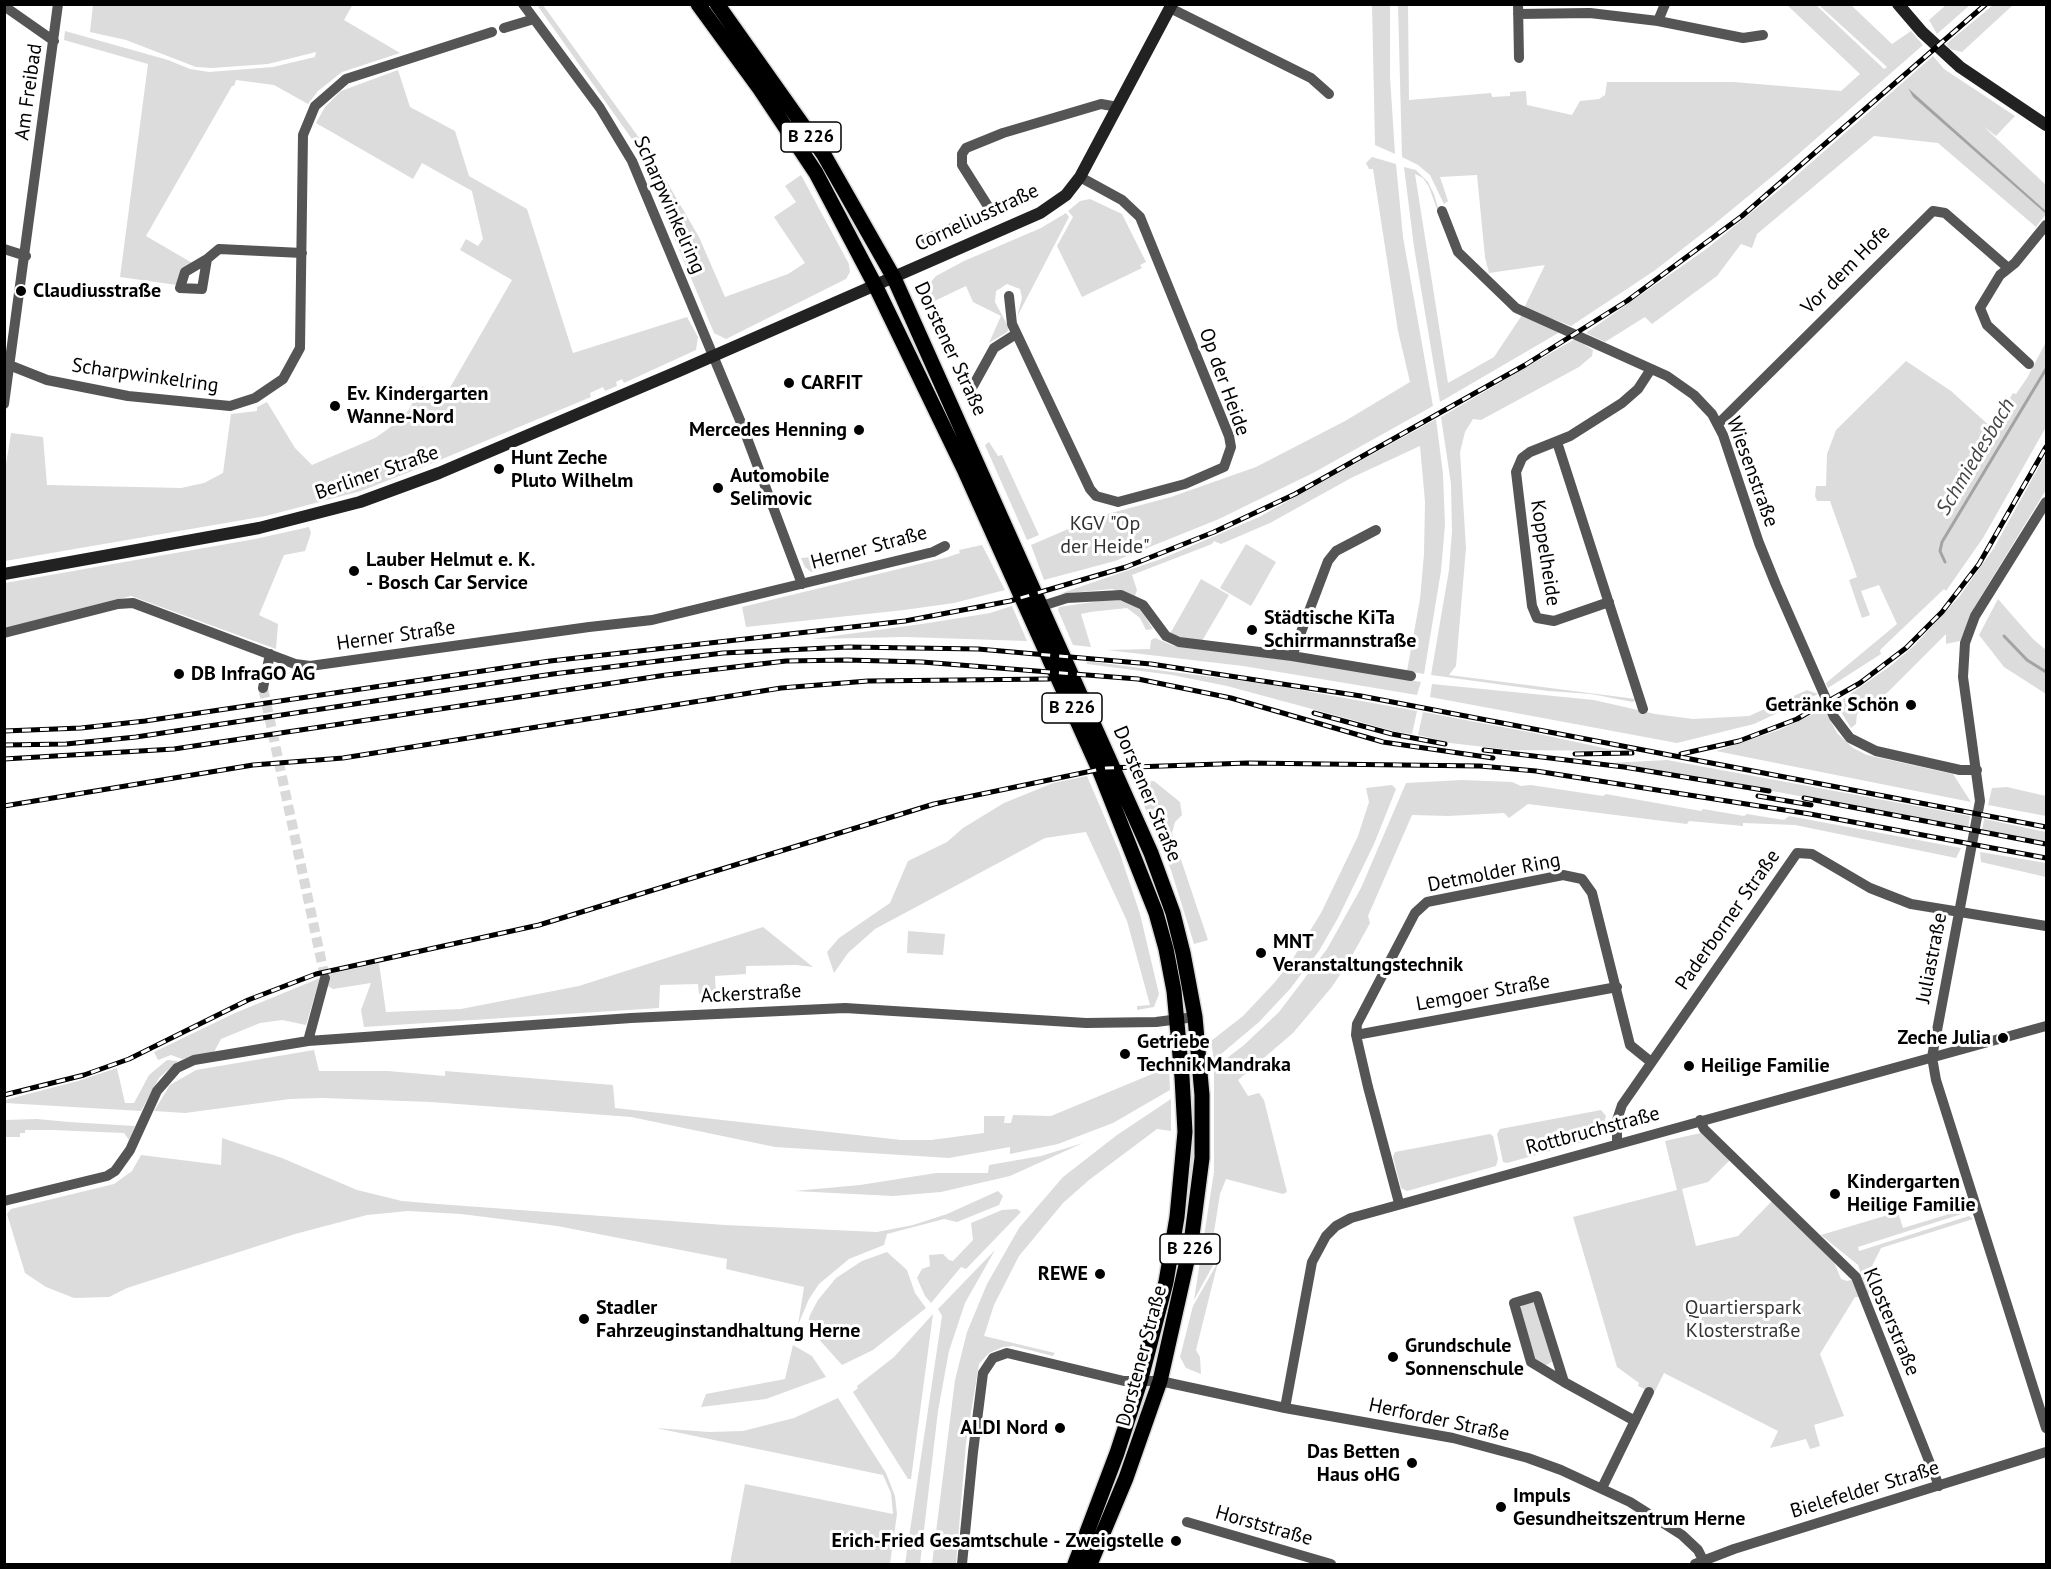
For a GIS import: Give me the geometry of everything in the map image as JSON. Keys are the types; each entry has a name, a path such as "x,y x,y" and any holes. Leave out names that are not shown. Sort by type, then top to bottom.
{"main road":[{"name":"Dorstener Straße","path":"698,4 816,173 875,285 969,478 1119,818 1161,930 1174,991 1182,1077 1183,1165 1177,1217 1166,1282 1140,1382 1117,1453 1075,1564"},
{"name":"Dorstener Straße","path":"717,4 824,155 894,278 1042,606 1150,853 1173,913 1189,980 1201,1065 1202,1158 1191,1243 1160,1381 1126,1478 1090,1564"},
{"path":"1898,4 1922,32 1955,63 2046,124"},
{"name":"Corneliusstraße","path":"875,285 1040,213 1065,195 1080,177 1171,6"},
{"name":"Berliner Straße","path":"4,574 259,528 360,502 439,473 715,356 875,285"}],"street":[{"name":"Am Freibad","path":"4,404 7,364 26,256 58,4"},
{"name":"Scharpwinkelring","path":"523,4 625,147 715,356"},
{"path":"1658,21 1665,4"},
{"path":"4,6 54,41"},
{"path":"1171,6 1311,78 1329,94"},
{"path":"1520,58 1518,9 1590,13 1658,21 1743,38 1763,35"},
{"path":"504,28 534,19"},
{"name":"Scharpwinkelring","path":"7,364 47,380 128,396 230,406 244,404 283,379 300,348 303,135 307,118 322,97 353,76 492,32"},
{"name":"Corneliusstraße","path":"991,211 962,165 962,154 966,148 1003,133 1101,104 1118,108"},
{"name":"Op der Heide","path":"1009,296 1012,324 1016,334 1090,489 1096,495 1118,502 1185,484 1224,467 1231,447 1229,436 1140,217 1122,200 1080,177"},
{"name":"Corneliusstraße","path":"926,239 1018,200"},
{"name":"Wiesenstraße","path":"1442,211 1458,252 1516,308 1651,369 1694,395 1719,423 1759,543 1811,667 1843,731 1862,746 1876,751 1960,770 1977,770"},
{"name":"Vor dem Hofe","path":"1719,423 1933,211 1945,213 2007,267"},
{"path":"2029,364 1987,325 1981,313 1982,302 2007,267 2015,263 2046,225"},
{"path":"4,249 26,256"},
{"path":"207,260 219,249 302,253"},
{"path":"973,386 994,348 1016,334"},
{"name":"Herner Straße","path":"715,356 802,584"},
{"name":"Koppelheide","path":"1609,602 1548,622 1537,618 1532,606 1516,472 1526,455 1557,442 1602,418 1622,403 1638,389 1651,369"},
{"name":"Koppelheide","path":"1557,442 1643,709"},
{"name":"Juliastraße","path":"2046,502 1976,616 1965,643 1963,677 1980,801 1932,1057 1936,1080 2046,1428"},
{"path":"1292,656 1328,561 1344,546 1376,530"},
{"name":"Herner Straße","path":"4,633 118,604 134,603 270,654 310,666 652,620 933,552 945,546"},
{"path":"1042,606 1066,598 1121,595 1147,609 1166,636 1175,641 1292,656 1411,676"},
{"path":"263,688 270,654"},
{"name":"Paderborner Straße","path":"1617,1143 1619,1110 1797,853 1812,854 1852,879 1890,897 1926,908 2046,926"},
{"name":"Detmolder Ring","path":"1356,1035 1361,1012 1420,907 1437,899 1563,875 1582,879 1592,893 1630,1045 1651,1062"},
{"path":"308,1041 325,978"},
{"name":"Lemgoer Straße","path":"1356,1035 1617,987"},
{"name":"Ackerstraße","path":"4,1201 107,1176 115,1171 126,1158 160,1086 170,1073 183,1064 308,1041 619,1019 845,1008 1086,1023 1177,1020 1195,1017"},
{"name":"Rottbruchstraße","path":"1285,1408 1309,1275 1320,1244 1336,1226 1351,1218 2046,1026"},
{"path":"1356,1035 1399,1203"},
{"name":"Klosterstraße","path":"1700,1120 1704,1129 1856,1277 1939,1486"},
{"path":"1564,1382 1538,1296 1514,1303 1530,1362 1564,1382 1635,1421"},
{"name":"Dorstener Straße","path":"962,1564 972,1452 983,1373 993,1358 1008,1353 1113,1379 1140,1382"},
{"name":"Herforder Straße","path":"1140,1382 1160,1381 1285,1408 1472,1443 1528,1458 1630,1502 1682,1536 1698,1550 1699,1562"},
{"path":"1602,1488 1649,1392"},
{"name":"Bielefelder Straße","path":"1699,1562 2046,1452"},
{"name":"Horststraße","path":"1187,1522 1331,1564"}],"green space":[{"path":"353,4 344,20 400,53 342,72 318,91 308,104 274,85 236,80 146,236 194,264 177,285 120,277 148,64 64,40 65,31 168,60 190,69 209,72 273,67 315,57 316,52 268,64 196,67 126,40 90,32 93,5"},
{"path":"537,5 543,5 650,153 699,237 725,297 788,274 805,263 774,217 796,202 785,186 801,175 849,264 850,272 846,279 726,339 714,333 634,142"},
{"path":"1372,5 1390,5 1390,77 1395,154 1375,145"},
{"path":"1398,5 1408,5 1409,100 1491,93 1492,97 1510,96 1510,92 1526,91 1527,105 1572,115 1580,101 1599,99 1605,95 1607,82 1734,82 1841,91 1860,74 1787,5 1816,5 1884,69 1887,67 1819,5 1851,5 1892,44 1911,31 1923,45 1786,165 1712,226 1654,271 1571,326 1524,308 1545,265 1489,273 1485,257 1477,175 1440,177 1448,201 1444,204 1430,175 1418,165 1402,157"},
{"path":"1946,5 1970,5 1937,34 1929,20"},
{"path":"1993,5 2013,5 1962,52 1950,49 1946,44"},
{"path":"1933,56 1944,69 2015,116 1996,136 1983,126 2046,185 2046,211 1908,88 1913,97 2046,214 2036,227 1938,143 1874,136 1757,234 1752,248 1741,244 1717,276 1652,324 1645,317 1605,342 1586,333 1705,250 1789,182"},
{"path":"398,70 410,107 455,131 469,176 527,209 573,353 687,317 698,337 696,350 624,383 622,379 616,382 617,386 605,391 603,387 590,393 591,397 361,491 266,516 5,561 4,477 11,433 43,437 47,485 181,488 204,483 223,473 231,414 257,411 257,407 267,402 295,448 312,465 375,438 388,429 408,411 422,386 444,398 512,280 460,250 466,239 478,246 483,239 472,191 422,163 413,179 316,123 325,107 341,91"},
{"name":"KGV \"Op der Heide\"","path":"1372,157 1396,164 1403,237 1433,406 1313,473 1219,519 1115,561 1044,580 1031,545 1096,517 1171,497 1256,467 1345,421 1410,382 1398,331 1373,169 1369,169 1366,163"},
{"path":"1404,167 1416,170 1428,182 1446,234 1429,187 1423,178 1415,174 1448,383 1494,357 1522,315 1560,332 1440,402 1414,247"},
{"path":"1090,199 1122,214 1146,262 1140,265 1142,268 1082,297 1057,246 1073,217 1068,211 1080,201"},
{"path":"1066,213 1069,217 1017,317 1022,298 1020,289 1007,284 996,291 995,302 1009,328 1007,332 989,343 1001,316 973,302 966,286 924,306 919,296 936,276 964,261 1041,228"},
{"path":"1575,339 1593,350 1592,356 1579,367 1481,420 1473,419 1465,432 1460,452 1466,548 1456,666 1449,675 1636,699 1633,702 1591,694 1548,691 1431,675 1449,570 1452,531 1451,484 1441,417"},
{"path":"2046,342 2046,427 1983,538 1946,591 1944,589 1880,650 1881,654 1828,688 1826,683 1897,624 1879,585 1861,591 1870,615 1862,618 1849,580 1857,577 1830,501 1817,501 1815,496 1816,486 1826,486 1827,454 1836,430 1906,361 1951,391 1992,428 2013,393 2016,394 2027,378"},
{"path":"1436,419 1443,474 1445,525 1441,571 1424,674 1407,671 1420,599 1424,554 1425,502 1420,446 1351,478 1270,523 1221,544 1214,541 1212,544 1132,575 1137,590 1135,596 1112,589 1059,594 1161,559 1259,517"},
{"path":"989,442 998,456 1002,455 1039,535 1027,540 985,445"},
{"path":"2046,454 2046,490 1975,606 1960,641 1946,644 1946,634 1888,692 1857,714 1856,724 1851,728 1836,704 1889,667 1914,646 1959,597 1994,548"},
{"path":"309,527 311,533 305,551 284,555 259,615 278,624 276,649 131,596 5,628 5,583 255,539"},
{"path":"1246,544 1276,562 1251,606 1220,588"},
{"path":"982,545 1005,590 954,603 746,627 742,607 948,557 960,553 959,550"},
{"path":"846,554 848,561 811,572 805,567 801,558"},
{"path":"1201,579 1229,595 1202,641 1178,638 1170,634"},
{"path":"1113,599 1125,601 1140,609 1153,629 1146,630 1140,618 1127,608 1090,612 1081,614 1091,647 1073,645 1058,610 1059,607"},
{"path":"1998,599 2033,639 2046,650 2046,694 2004,667 1979,635"},
{"path":"1012,606 1027,641 905,637 811,639 990,613"},
{"path":"1155,638 1174,646 1295,661 1421,682 1417,695 1243,666 1107,650 1150,649 1151,640"},
{"path":"1086,661 1267,684 1417,711 1412,734 1397,732 1227,686 1172,675 1087,664"},
{"path":"1432,684 1594,700 1655,714 1693,719 1749,716 1807,690 1818,694 1754,724 1677,743 1430,697"},
{"path":"1824,709 1837,733 1853,748 1867,755 1953,774 1971,802 1716,751 1779,730"},
{"path":"1423,712 1618,751 1511,750 1450,743 1418,735"},
{"path":"1667,760 1970,816 1968,828 1725,782 1610,763"},
{"path":"1087,776 1119,851 1140,914 1159,994 1154,1007 1137,1010 1137,1006 1150,1005 1127,921 1086,832 1045,838 875,929 848,953 834,973 827,952 839,938 890,903 908,861 947,842 963,828 1004,803 1053,783"},
{"path":"1462,780 1512,782 1521,786 1531,785 1603,796 1606,794 1701,811 1703,809 1744,816 1747,814 1784,820 1789,816 1961,848 1956,858 1795,825 1743,823 1743,826 1689,821 1687,824 1528,804 1509,818 1504,813 1412,815 1368,916 1370,923 1348,963 1331,988 1293,1033 1238,1080 1248,1096 1259,1093 1264,1100 1287,1192 1283,1194 1226,1179 1220,1194 1214,1232 1218,1238 1217,1258 1194,1300 1214,1172 1214,1068 1244,1045 1279,1012 1327,949 1361,888 1406,783"},
{"path":"1154,781 1180,802 1182,815 1175,822 1172,833 1208,940 1194,944 1171,870 1135,784"},
{"path":"1392,785 1396,789 1374,844 1338,918 1319,951 1290,989 1259,1022 1214,1060 1211,1041 1243,1016 1275,982 1292,960 1321,913 1358,836 1369,802 1366,788"},
{"path":"2007,787 2046,796 2046,816 1988,805 1992,788"},
{"path":"1984,819 2046,832 2046,843 1982,831"},
{"path":"1980,852 2046,863 2046,877 1981,862"},
{"path":"763,927 813,967 746,966 746,974 715,976 716,993 699,994 698,984 660,985 659,1008 364,1027 361,1010 371,983 333,989 328,986 330,974 379,963 386,1012 461,1009 579,986"},
{"path":"908,931 945,934 943,955 907,953"},
{"path":"320,978 306,1025 282,1020 260,1023 221,1039 214,1052 182,1059 171,1055 158,1060 154,1052 235,1013"},
{"path":"314,1050 319,1071 388,1071 445,1076 445,1071 613,1085 615,1108 901,1140 931,1140 984,1133 984,1116 1005,1116 1004,1123 1011,1123 1013,1115 1051,1116 1169,1067 1170,1090 1113,1123 1058,1144 1010,1154 1010,1147 949,1158 775,1147 631,1117 431,1102 290,1099 185,1113 154,1111 170,1085 196,1070"},
{"path":"167,1060 178,1061 159,1078 141,1111 5,1103 5,1100 117,1068 125,1103 134,1103 149,1075"},
{"path":"1192,1089 1195,1149 1190,1214 1163,1347 1160,1346 1173,1292 1189,1091"},
{"path":"1171,1099 1171,1131 1157,1129 1089,1180 1063,1203 1019,1256 994,1305 984,1336 1055,1353 1053,1356 1013,1346 1003,1347 989,1353 979,1364 966,1443 956,1564 932,1564 955,1380 967,1332 987,1284 1019,1228 1063,1177 1117,1135"},
{"path":"1601,1110 1606,1116 1601,1132 1594,1139 1507,1163 1503,1162 1497,1134 1500,1129"},
{"path":"37,1119 135,1126 129,1140 124,1133 52,1130 25,1130 25,1133 20,1133 20,1137 5,1137 5,1120"},
{"name":"Quartierspark Klosterstraße","path":"1701,1133 1730,1160 1708,1182 1682,1189 1696,1246 1738,1236 1772,1201 1834,1262 1841,1279 1847,1281 1854,1279 1860,1297 1855,1297 1820,1354 1844,1416 1814,1425 1820,1446 1810,1449 1806,1439 1770,1448 1778,1431 1664,1373 1654,1393 1638,1386 1639,1383 1617,1367 1573,1217 1677,1190 1665,1141"},
{"path":"1490,1134 1493,1136 1498,1159 1496,1166 1407,1191 1401,1188 1393,1157 1395,1152"},
{"path":"222,1138 282,1158 357,1190 402,1201 438,1204 725,1225 877,1232 913,1225 947,1214 998,1191 1003,1196 999,1205 957,1222 944,1219 887,1234 884,1245 849,1259 819,1284 809,1299 798,1325 804,1287 726,1269 727,1259 557,1226 461,1214 408,1211 367,1215 295,1234 127,1288 109,1297 74,1298 46,1287 25,1273 7,1214 11,1209 114,1184 132,1171 141,1155 221,1165"},
{"path":"1083,1143 1010,1176 941,1192 893,1196 794,1191 860,1185 936,1173 988,1173 989,1165 1041,1156"},
{"path":"1969,1208 1968,1212 1858,1247 1859,1251 1969,1216 1973,1219 1881,1248 1865,1280 1871,1293 1868,1294 1858,1265 1821,1235 1898,1212 1903,1228"},
{"path":"1017,1209 1021,1212 966,1269 961,1267 931,1303 925,1296 917,1278 922,1269 930,1266 929,1255 943,1254 953,1261 973,1240 971,1223 1002,1210"},
{"path":"995,1250 965,1303 949,1351 938,1411 920,1564 905,1564 942,1316 938,1309"},
{"path":"887,1252 907,1270 915,1293 926,1308 873,1350 842,1365 807,1326 810,1315 818,1300 836,1278 862,1261"},
{"path":"1218,1262 1196,1350 1200,1357 1201,1374 1186,1368 1180,1357 1193,1306"},
{"path":"1528,1301 1535,1303 1553,1361 1545,1366 1537,1364 1519,1309"},
{"path":"933,1314 911,1479 908,1479 853,1392 858,1388 857,1386 894,1357"},
{"path":"793,1345 812,1356 826,1377 766,1399 701,1407 706,1394 785,1379"},
{"path":"838,1398 886,1473 895,1496 897,1514 890,1564 730,1564 745,1484 893,1514 891,1493 883,1475 656,1428 709,1432 743,1431 794,1418"}],"shaded area":[{"path":"1908,88 2046,211 2046,214 1913,97"}],"waterway":[{"name":"Schmiedesbach","path":"1945,562 1940,551 1942,542 2046,369"},
{"name":"Schmiedesbach","path":"2004,636 2027,660 2046,672"}],"tunnel":[{"path":"263,688 325,978"}],"railway":[{"path":"4,731 81,728 145,721 550,661 905,621 1010,601 1126,567 1214,532 1295,494 1525,365 1627,301 1742,216 1986,4"},
{"path":"1681,754 1739,741 1797,719 1860,683 1906,648 1942,612 1979,564 2046,447"},
{"path":"4,745 66,744 136,737 553,674 723,653 848,647 978,649 1151,664 1361,696 2046,827"},
{"path":"4,759 174,749 666,675 786,661 847,660 922,662 1138,679 1231,698 1383,742 1493,758"},
{"path":"4,806 253,765 343,758 781,688 868,681 1049,679"},
{"path":"1314,713 1392,734 1445,744"},
{"path":"1484,750 1624,767 1769,791"},
{"path":"1575,754 1632,753"},
{"path":"4,1095 84,1075 129,1059 248,1000 316,974 539,925 934,804 1106,768 1248,763 1480,766 1536,771 1810,814 2046,858"},
{"path":"1758,796 1811,805"},
{"path":"1804,798 2046,844"}],"place":[{"name":"Claudiusstraße","path":"21,291"},
{"name":"CARFIT","path":"789,383"},
{"name":"Ev. Kindergarten Wanne-Nord","path":"335,406"},
{"name":"Mercedes Henning","path":"859,430"},
{"name":"Hunt Zeche Pluto Wilhelm","path":"499,469"},
{"name":"Automobile Selimovic","path":"718,488"},
{"name":"Lauber Helmut e. K. - Bosch Car Service","path":"354,571"},
{"name":"Städtische KiTa Schirrmannstraße","path":"1252,630"},
{"name":"DB InfraGO AG","path":"179,674"},
{"name":"Getränke Schön","path":"1911,705"},
{"name":"MNT Veranstaltungstechnik","path":"1261,953"},
{"name":"Zeche Julia","path":"2003,1038"},
{"name":"Getriebe Technik Mandraka","path":"1125,1054"},
{"name":"Heilige Familie","path":"1689,1066"},
{"name":"Kindergarten Heilige Familie","path":"1835,1194"},
{"name":"REWE","path":"1100,1274"},
{"name":"Stadler Fahrzeuginstandhaltung Herne","path":"584,1319"},
{"name":"Grundschule Sonnenschule","path":"1393,1357"},
{"name":"ALDI Nord","path":"1060,1428"},
{"name":"Das Betten Haus oHG","path":"1412,1463"},
{"name":"Impuls Gesundheitszentrum Herne","path":"1501,1507"},
{"name":"Erich-Fried Gesamtschule - Zweigstelle","path":"1176,1541"}]}
